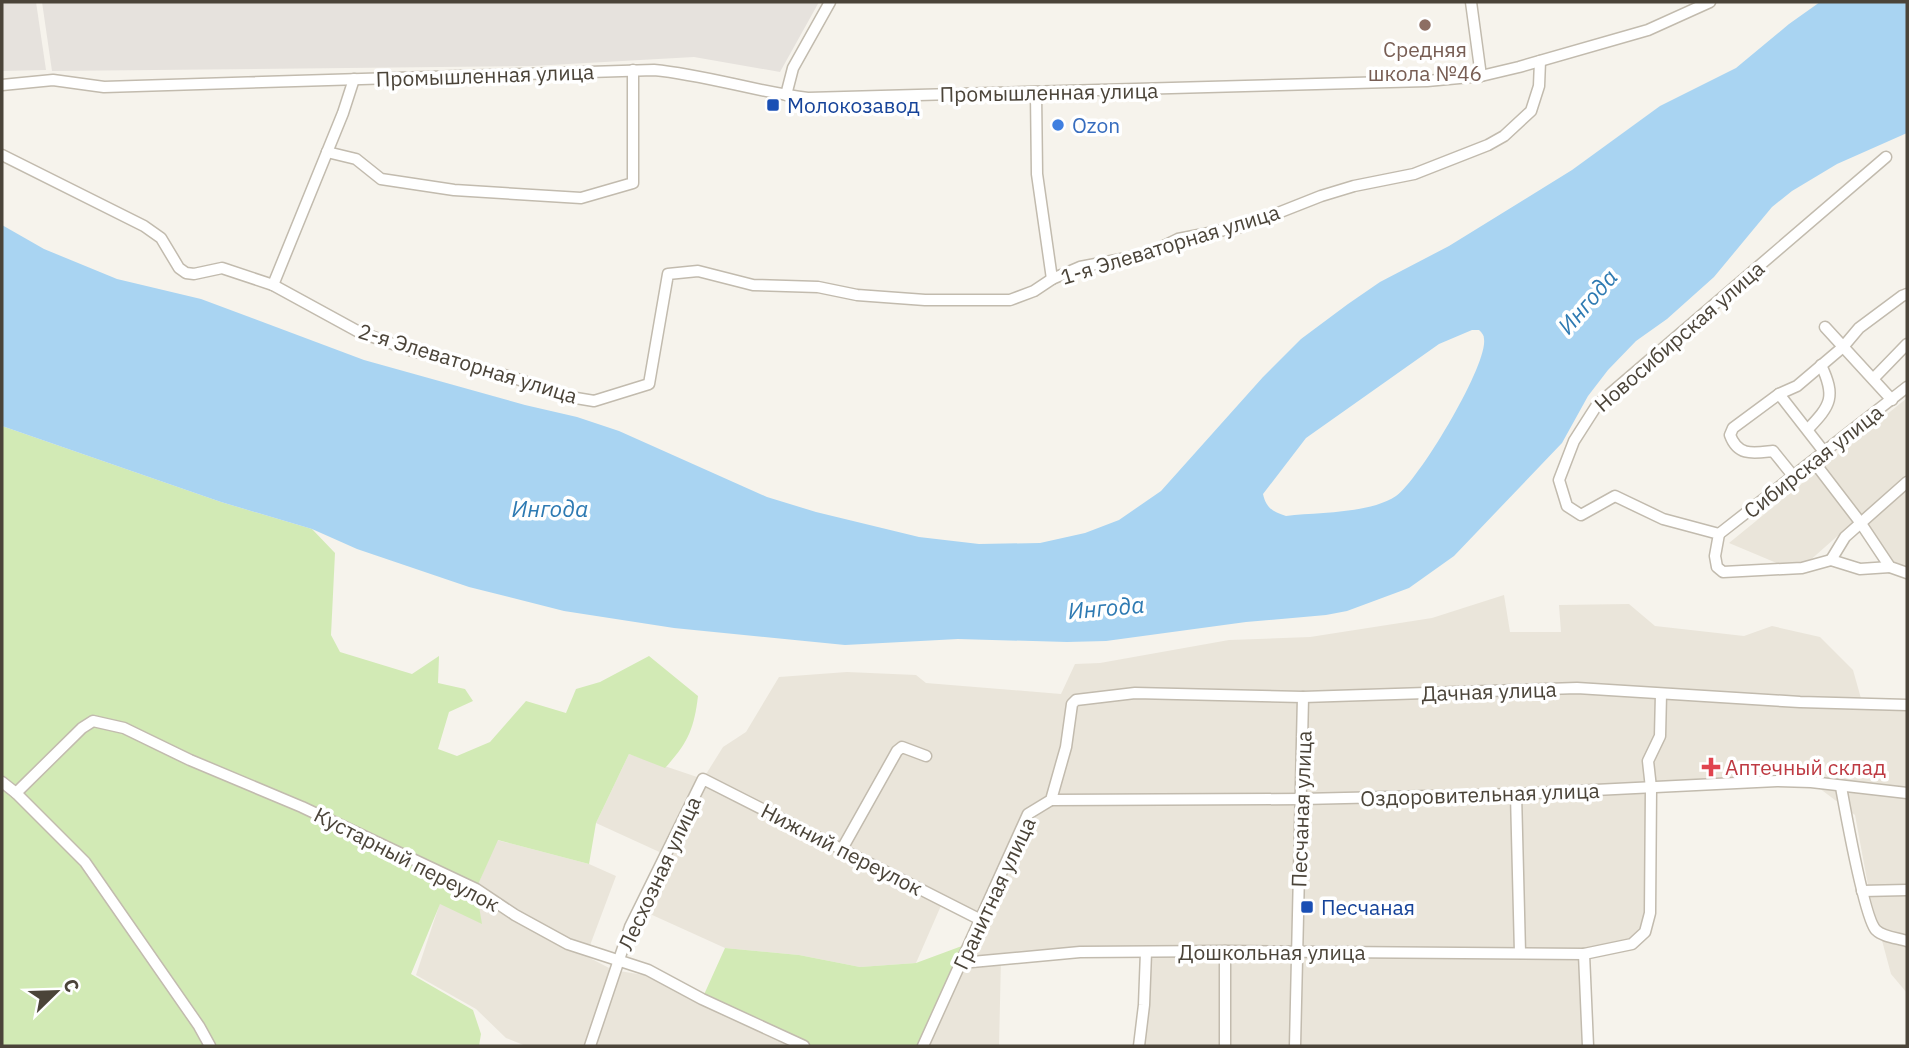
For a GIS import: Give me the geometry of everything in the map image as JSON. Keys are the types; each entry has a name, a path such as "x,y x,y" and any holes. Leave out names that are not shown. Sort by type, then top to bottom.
{"street":[{"path":"786,96 793,68 830,2"},
{"path":"1471,2 1482,76"},
{"name":"Промышленная улица","path":"2,85 52,80 104,87 654,69 695,74 786,96 808,98 1379,83 1482,76 1648,30 1710,2"},
{"name":"1-я Элеваторная улица","path":"649,384 668,274 698,271 753,285 818,287 857,295 937,300 1010,300 1080,267 1147,254 1178,239 1245,226 1338,191 1415,174 1488,145 1504,136 1531,111 1539,86 1540,61"},
{"path":"327,152 356,159 381,179 454,190 581,198 633,183 633,70"},
{"path":"273,285 354,79"},
{"path":"1036,93 1037,174 1052,279"},
{"name":"2-я Элеваторная улица","path":"2,155 79,196 144,226 161,238 179,268 186,273 222,268 273,285 359,332 413,351 508,376 570,397 594,401 649,384"},
{"name":"Новосибирская улица","path":"1719,534 1663,519 1615,496 1581,515 1567,506 1559,480 1574,440 1597,404 1886,157"},
{"path":"1794,478 1773,451 1751,454 1733,443 1730,435 1733,428 1779,394 1797,386 1843,347 1859,328 1907,294"},
{"path":"1825,327 1892,400"},
{"path":"1874,378 1907,344"},
{"path":"1808,429 1826,410 1831,395 1829,382 1821,365"},
{"name":"Сибирская улица","path":"1719,534 1907,387"},
{"path":"1779,394 1825,453"},
{"path":"1814,462 1860,522 1890,568"},
{"path":"1831,560 1845,537 1907,482"},
{"path":"1719,534 1715,556 1717,567 1723,572 1802,568 1831,560 1860,569 1890,568 1907,573"},
{"name":"Дачная улица","path":"1072,704 1076,700 1135,693 1303,697 1577,688 1800,702 1907,705"},
{"name":"Дошкольная улица","path":"961,963 1080,952 1584,954 1632,944 1645,932 1650,913 1651,788 1648,761 1660,736 1661,694"},
{"name":"Песчаная улица","path":"1295,1046 1303,697"},
{"name":"Гранитная улица","path":"923,1046 1028,814 1051,800 1066,747 1072,704"},
{"name":"Кустарный переулок","path":"16,793 82,728 93,721 124,728 190,760 302,807 476,889 515,915 568,944 648,970 702,999 804,1046"},
{"path":"842,849 897,751 902,747 908,748 926,756"},
{"name":"Лесхозная улица","path":"590,1046 630,927 703,779"},
{"name":"Нижний переулок","path":"703,779 981,920"},
{"name":"Оздоровительная улица","path":"1051,800 1302,799 1516,794 1777,781 1811,782 1907,793"},
{"path":"2,782 85,862 199,1026 210,1046"},
{"path":"1841,787 1862,891 1873,928 1880,933 1907,941"},
{"path":"1516,794 1520,953"},
{"path":"1862,891 1907,890"},
{"path":"1225,951 1225,1046"},
{"path":"1139,1046 1146,952"},
{"path":"1584,954 1588,1046"}],"shaded area":[{"path":"2,2 36,2 46,70 2,71"},
{"path":"42,2 819,2 780,72 694,57 533,66 52,71"},
{"path":"1907,398 1907,568 1896,567 1867,529 1851,524 1807,563 1779,564 1729,543"},
{"path":"1504,595 1510,632 1561,632 1559,605 1629,604 1655,626 1744,636 1772,626 1820,637 1853,670 1862,702 1907,704 1907,993 1891,974 1870,896 1855,815 1811,782 1651,788 1645,932 1632,944 1584,954 1588,1046 1139,1046 1146,952 1001,959 999,1046 923,1046 980,920 943,901 916,963 860,967 799,955 725,948 639,909 666,855 596,823 629,754 703,779 723,747 746,732 779,677 847,672 916,675 926,683 1061,694 1075,664 1100,663 1229,640 1310,637 1432,618"},
{"path":"497,840 589,864 616,876 586,956 613,970 644,975 791,1046 526,1046 506,1038 476,1009 416,975 440,903 481,923 476,889"}],"green space":[{"path":"2,426 221,502 312,529 335,553 331,635 340,652 412,674 439,656 438,683 465,689 473,701 449,712 438,749 457,756 490,742 526,701 566,713 576,689 600,682 649,656 698,696 689,735 665,768 629,754 596,823 589,864 498,840 476,889 482,924 440,904 411,974 473,1010 481,1034 479,1046 2,1046"},
{"path":"970,943 923,1046 804,1046 702,999 725,948 799,955 860,967 916,963"}],"water":[{"name":"Ингода","path":"1820,2 1907,2 1907,133 1837,164 1792,191 1772,207 1714,277 1667,319 1636,341 1608,370 1588,396 1562,443 1454,556 1409,588 1347,611 1106,641 1067,642 958,639 845,645 674,628 564,611 469,587 357,549 312,529 221,502 2,426 2,225 44,249 117,279 201,299 364,360 577,417 619,431 767,497 816,512 919,537 979,544 1040,543 1085,533 1119,520 1161,491 1263,377 1301,339 1348,304 1380,282 1449,246 1572,170 1660,106 1736,68","holes":["1472,330 1479,330 1484,338 1482,353 1464,396 1435,446 1407,486 1396,496 1385,502 1358,509 1286,516 1268,506 1263,494 1306,438 1439,344"]}],"place":[{"name":"Средняя школа №46","path":"1425,25"},
{"name":"Молокозавод","path":"773,105"},
{"name":"Ozon","path":"1058,125"},
{"name":"Аптечный склад","path":"1711,767"},
{"name":"Песчаная","path":"1307,907"}]}
